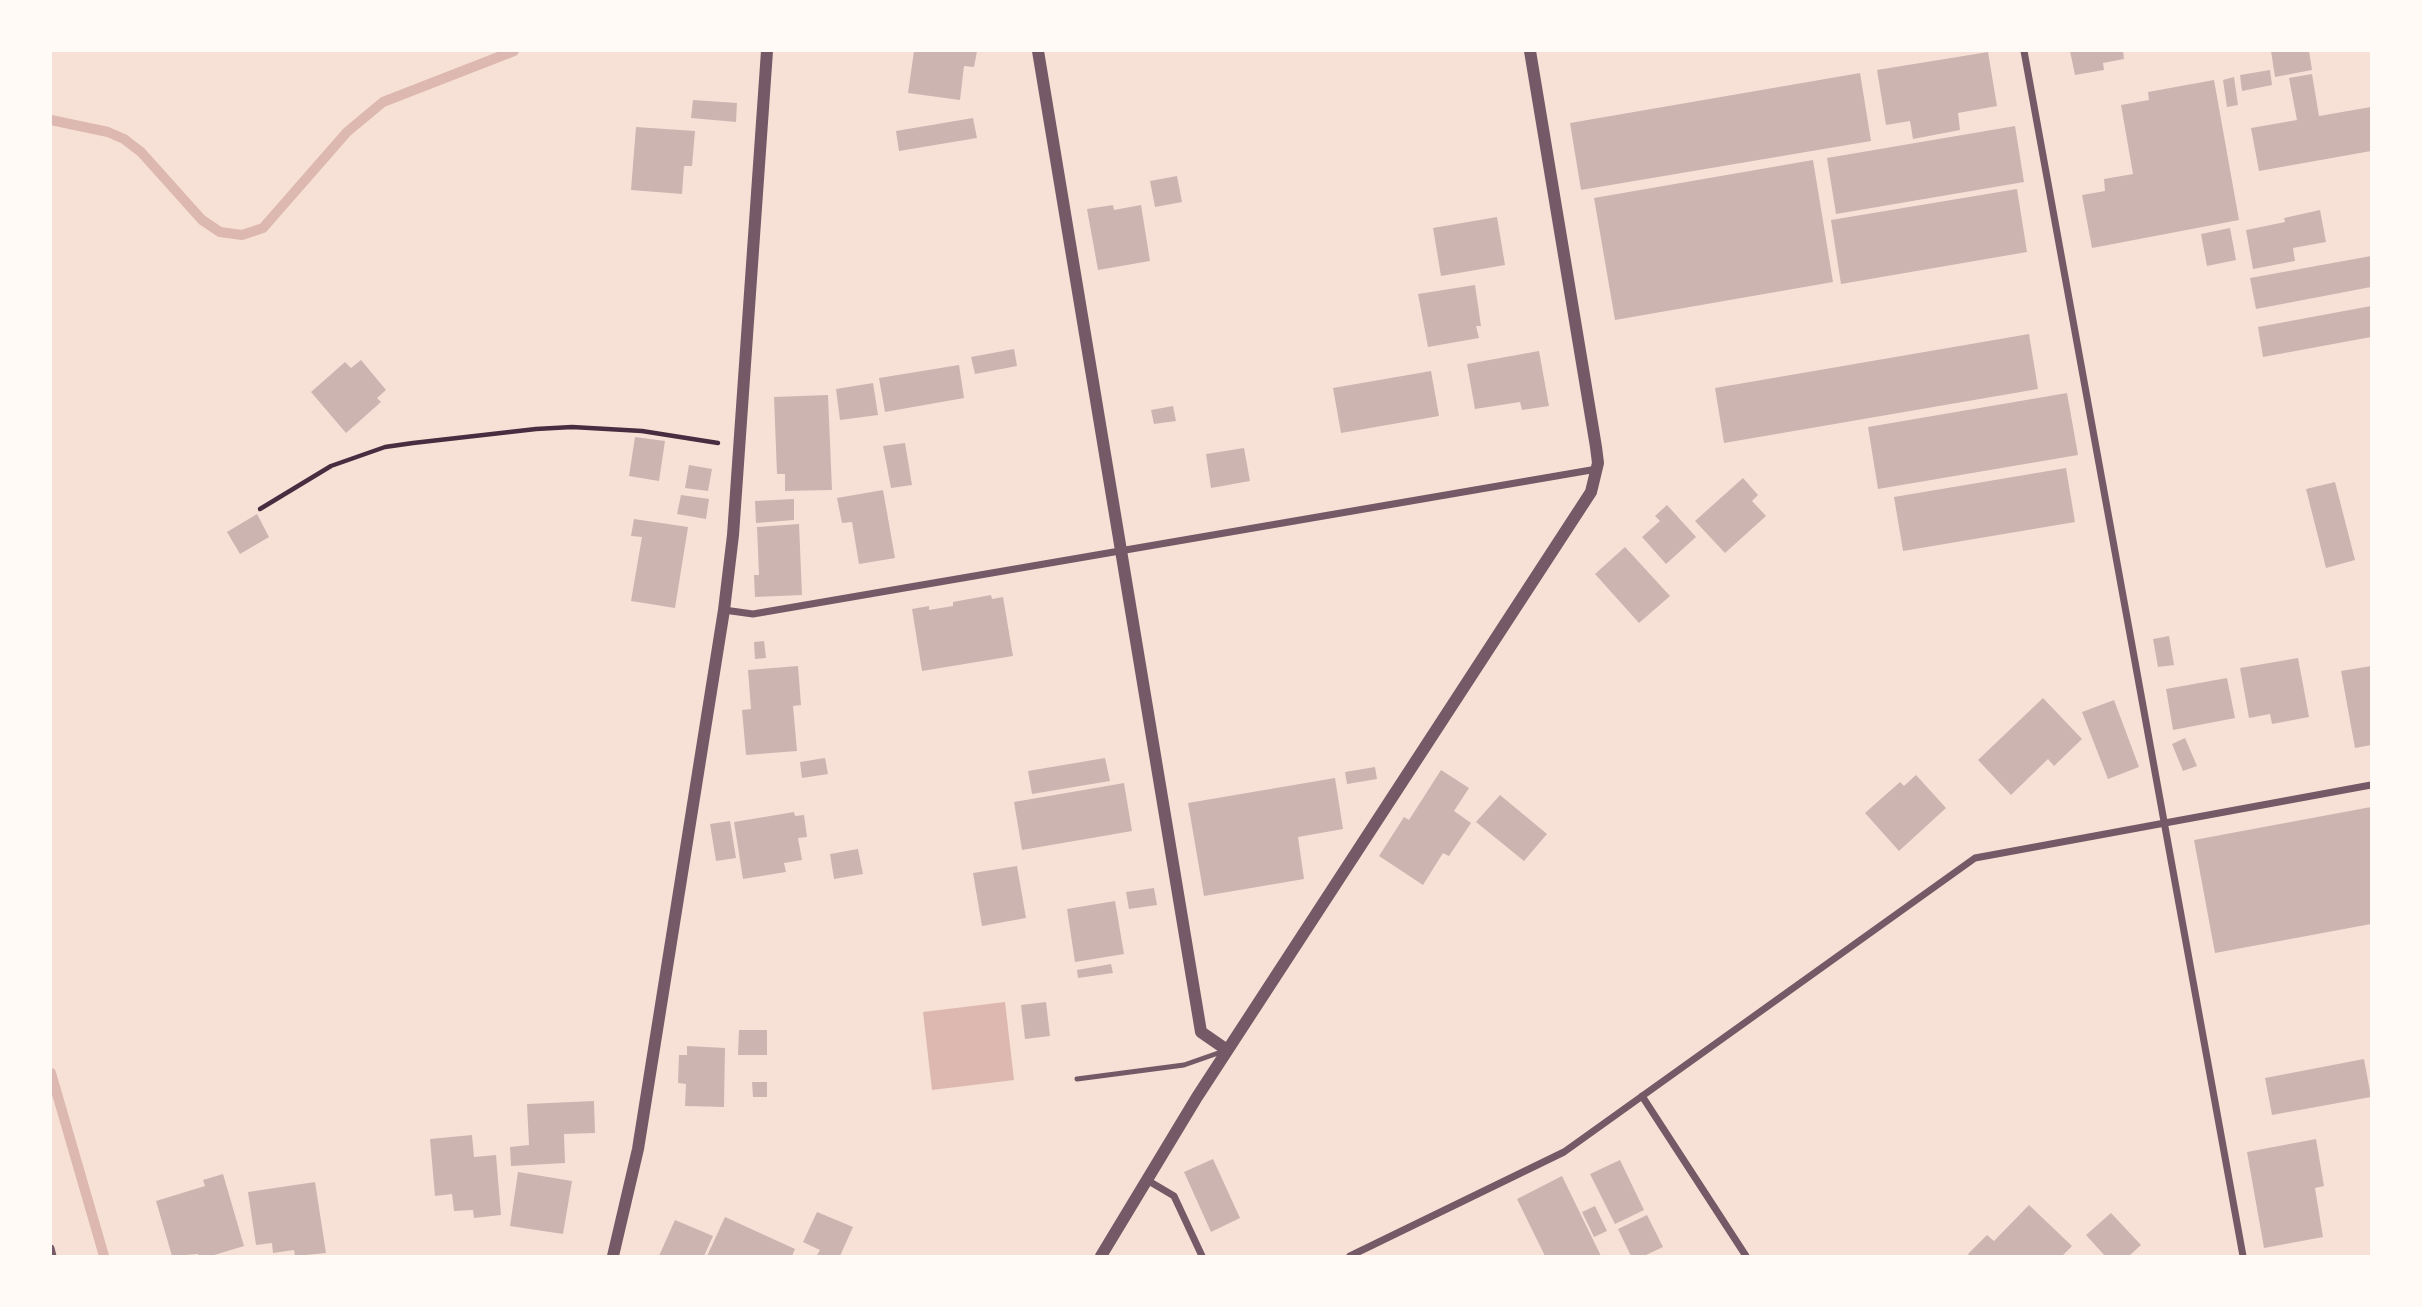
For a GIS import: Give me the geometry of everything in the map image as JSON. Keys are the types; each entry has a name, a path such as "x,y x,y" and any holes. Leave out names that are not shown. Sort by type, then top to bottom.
{"street":[{"path":"613,1256 638,1149 724,610 733,535 767,51"},
{"path":"1038,51 1201,1032 1227,1049"},
{"path":"1101,1256 1227,1049 1591,492 1597,469 1596,447 1530,51"},
{"path":"2024,51 2243,1256"},
{"path":"724,610 753,614 1597,469"},
{"path":"1350,1256 1564,1152 1975,858 2371,785"},
{"path":"1642,1096 1746,1256"},
{"path":"1147,1180 1174,1196 1202,1256"},
{"path":"51,1248 53,1256"}],"lane":[{"path":"1077,1079 1184,1065 1227,1049"}],"path":[{"path":"260,509 340,463 385,447 413,443 536,429 572,428 642,431 739,444"}],"shaded area":[{"path":"1005,1002 1014,1080 932,1090 923,1012"}],"building":[{"path":"914,51 977,51 974,67 964,66 960,100 908,93"},
{"path":"2070,51 2123,51 2124,59 2103,63 2104,70 2075,75"},
{"path":"2271,51 2309,51 2312,70 2275,77"},
{"path":"1988,52 1997,106 1958,113 1960,130 1913,139 1910,121 1886,125 1877,70"},
{"path":"2270,70 2272,85 2242,91 2240,75"},
{"path":"1860,73 1871,141 1581,190 1570,123"},
{"path":"2312,74 2319,116 2371,107 2371,151 2259,171 2251,128 2297,120 2289,78"},
{"path":"2234,77 2238,105 2227,107 2223,80"},
{"path":"2214,80 2239,220 2092,248 2082,195 2105,191 2104,179 2133,174 2121,105 2149,100 2148,92"},
{"path":"693,100 737,103 736,122 691,118"},
{"path":"973,118 977,138 899,151 896,131"},
{"path":"2015,126 2024,182 1836,214 1827,158"},
{"path":"636,127 695,131 692,166 684,166 682,194 631,190"},
{"path":"1813,160 1833,282 1615,320 1594,198"},
{"path":"1177,176 1182,202 1155,207 1150,181"},
{"path":"2017,189 2027,252 1841,284 1831,220"},
{"path":"1113,205 1114,210 1141,205 1150,261 1098,270 1087,209"},
{"path":"2320,210 2326,242 2293,248 2295,261 2253,269 2246,230 2285,222 2284,218"},
{"path":"1497,217 1505,265 1441,276 1433,228"},
{"path":"2230,228 2236,260 2207,266 2201,234"},
{"path":"2371,256 2371,287 2256,309 2250,278"},
{"path":"1475,285 1481,326 1476,326 1479,338 1428,347 1418,294"},
{"path":"2371,306 2371,337 2263,357 2258,327"},
{"path":"2029,334 2038,389 1724,443 1715,388"},
{"path":"1014,349 1017,366 975,374 971,357"},
{"path":"1539,351 1549,406 1522,410 1520,402 1475,409 1467,364"},
{"path":"361,360 386,390 377,398 381,402 346,433 311,392 345,362 351,368"},
{"path":"959,365 964,398 885,412 879,378"},
{"path":"1431,371 1439,416 1341,433 1333,388"},
{"path":"873,383 878,415 840,420 836,389"},
{"path":"2067,393 2078,455 1878,489 1868,427"},
{"path":"828,395 832,490 785,491 785,474 777,474 774,397"},
{"path":"1173,406 1176,421 1154,424 1151,410"},
{"path":"635,437 665,441 659,481 629,476"},
{"path":"905,443 912,485 891,488 883,446"},
{"path":"1244,448 1250,481 1211,488 1206,454"},
{"path":"689,465 712,469 708,491 685,488"},
{"path":"2066,468 2075,522 1903,551 1894,497"},
{"path":"1743,478 1758,495 1752,501 1766,516 1725,553 1695,521"},
{"path":"2335,482 2355,560 2326,568 2306,489"},
{"path":"883,490 895,558 859,564 852,522 842,523 837,498"},
{"path":"681,495 709,499 706,519 677,514"},
{"path":"794,499 794,520 756,523 755,501"},
{"path":"1667,505 1696,537 1666,564 1642,537 1660,521 1655,516"},
{"path":"257,514 269,537 240,554 227,532"},
{"path":"634,519 688,527 675,608 631,601 642,537 631,536"},
{"path":"799,524 802,595 755,597 754,575 759,575 757,527"},
{"path":"1625,547 1670,596 1639,623 1595,574"},
{"path":"991,595 992,599 1003,597 1013,656 922,671 912,609 929,606 929,610 953,606 953,602"},
{"path":"2169,636 2174,665 2158,667 2153,639"},
{"path":"764,641 766,658 755,659 754,642"},
{"path":"2298,658 2309,717 2272,724 2270,714 2249,718 2240,668"},
{"path":"798,666 801,705 793,706 797,751 746,755 742,710 751,709 748,670"},
{"path":"2371,666 2371,745 2355,748 2341,671"},
{"path":"2227,678 2235,718 2173,730 2166,689"},
{"path":"2043,698 2082,739 2054,766 2048,759 2011,795 1978,760"},
{"path":"2114,700 2139,767 2108,779 2082,712"},
{"path":"2185,738 2197,766 2183,771 2172,744"},
{"path":"825,758 828,774 802,778 800,762"},
{"path":"1105,758 1110,781 1032,794 1028,771"},
{"path":"1375,767 1377,779 1347,784 1345,772"},
{"path":"1441,770 1469,788 1454,811 1471,823 1449,856 1443,853 1423,885 1379,856 1404,817 1409,820"},
{"path":"1916,775 1946,808 1899,851 1865,813 1900,782 1904,786"},
{"path":"1335,778 1343,829 1298,837 1304,879 1204,896 1188,803"},
{"path":"1124,783 1132,831 1022,850 1014,802"},
{"path":"1500,795 1547,834 1524,861 1476,822"},
{"path":"2371,807 2371,924 2215,953 2194,840"},
{"path":"794,812 795,816 804,815 807,837 798,838 802,860 784,863 786,872 743,879 734,822"},
{"path":"730,821 736,858 716,861 710,824"},
{"path":"858,849 863,874 834,879 830,854"},
{"path":"1017,866 1026,918 982,926 973,873"},
{"path":"1154,888 1157,905 1129,909 1126,892"},
{"path":"1115,901 1124,954 1075,962 1067,909"},
{"path":"1111,964 1113,973 1078,978 1077,970"},
{"path":"1046,1002 1050,1036 1025,1039 1021,1005"},
{"path":"739,1030 767,1030 767,1055 738,1055"},
{"path":"687,1046 725,1048 724,1107 685,1106 686,1084 678,1083 679,1055 687,1055"},
{"path":"2364,1059 2371,1097 2272,1115 2265,1078"},
{"path":"752,1082 767,1082 767,1097 753,1097"},
{"path":"594,1101 595,1133 564,1134 565,1163 511,1166 510,1147 529,1145 527,1104"},
{"path":"472,1135 474,1157 496,1155 501,1215 474,1218 473,1210 454,1211 452,1194 435,1196 430,1139"},
{"path":"2316,1139 2324,1186 2315,1188 2323,1237 2264,1248 2247,1152"},
{"path":"1213,1159 1240,1218 1211,1232 1184,1172"},
{"path":"1620,1160 1644,1210 1615,1224 1590,1174"},
{"path":"518,1172 572,1181 563,1234 510,1226"},
{"path":"223,1174 244,1246 211,1256 172,1256 156,1201 205,1186 203,1180"},
{"path":"1562,1176 1601,1256 1545,1256 1517,1199"},
{"path":"315,1182 326,1253 295,1256 294,1250 273,1253 272,1243 256,1245 248,1192"},
{"path":"2029,1205 2072,1246 2062,1256 1968,1254 1987,1235 1994,1241"},
{"path":"1595,1206 1607,1231 1594,1237 1582,1212"},
{"path":"817,1212 853,1227 840,1256 817,1255 820,1250 803,1242"},
{"path":"2111,1213 2141,1245 2129,1256 2105,1256 2086,1235"},
{"path":"1647,1215 1663,1247 1644,1256 1631,1256 1618,1229"},
{"path":"725,1217 795,1249 792,1256 707,1256"},
{"path":"675,1220 713,1236 704,1256 659,1256"}],"waterway":[{"path":"51,120 108,132 124,139 141,152 202,220 220,232 242,235 263,228 347,132 383,102 514,51"},
{"path":"51,1073 104,1256"}]}
